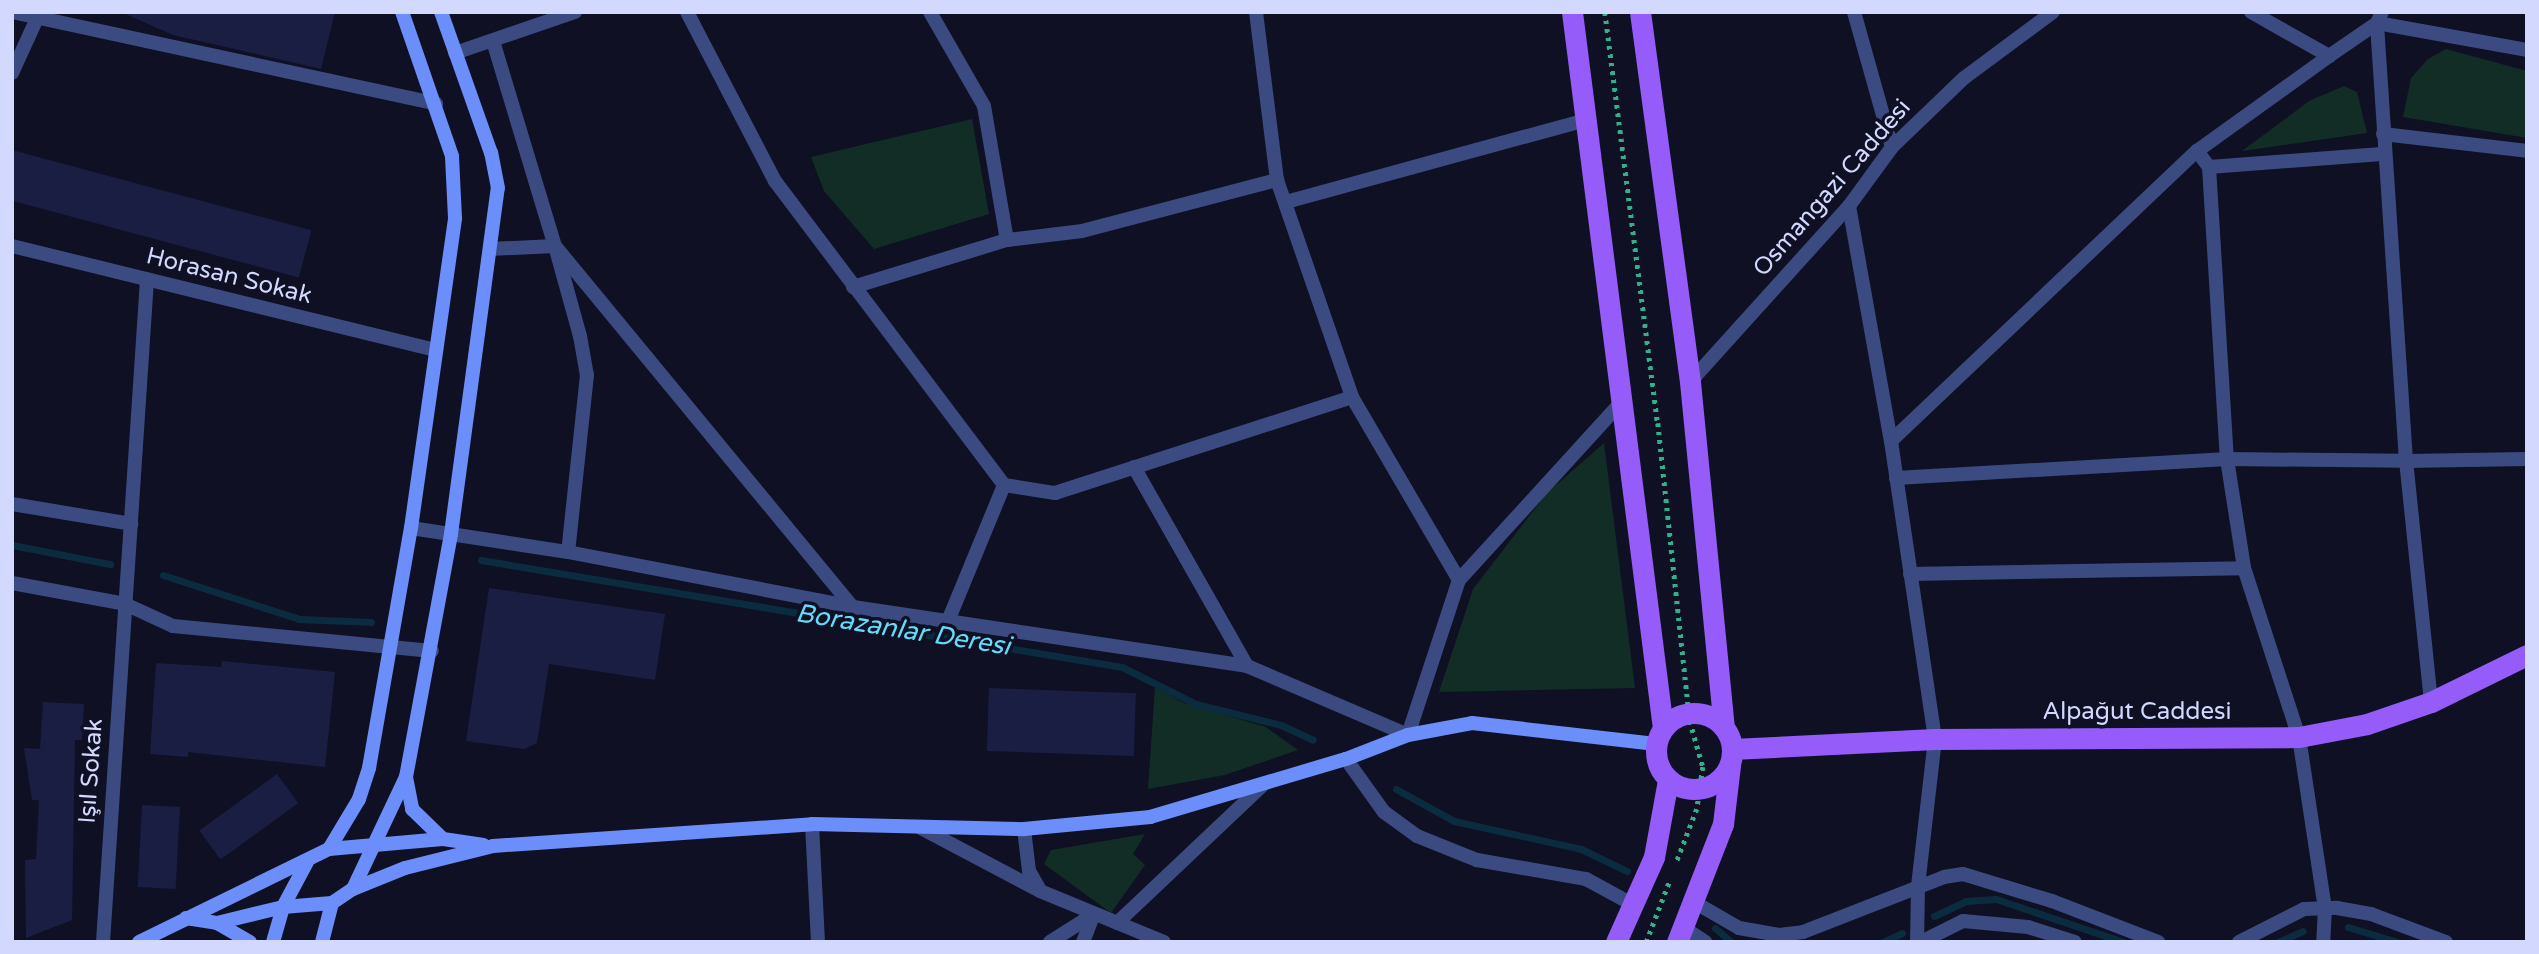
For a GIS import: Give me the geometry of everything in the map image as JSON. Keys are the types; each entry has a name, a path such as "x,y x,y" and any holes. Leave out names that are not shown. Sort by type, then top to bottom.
{"main road":[{"path":"329,849 359,799 369,768 411,528 456,190 452,156 436,104 401,12"},
{"path":"353,888 378,842 406,777 432,650 451,534 490,249 497,172 441,12"},
{"path":"1572,12 1625,398 1660,736 1655,757 1668,780 1678,787 1700,789 1714,784 1731,757"},
{"path":"1640,12 1690,382 1724,727 1731,757 1723,824 1680,934"},
{"name":"Alpağut Caddesi","path":"1731,757 1935,739 2299,737 2367,724 2431,702 2527,655"},
{"path":"217,923 283,907 332,904 353,888 405,868 492,846 812,824 1024,830 1150,817 1346,760 1408,735 1496,723 1660,736 1689,713 1706,714 1724,727"},
{"path":"406,777 412,808 443,839"},
{"path":"1616,942 1662,831 1668,780"},
{"path":"139,942 329,849 378,842 443,839 492,846"},
{"path":"273,942 283,907 307,862"},
{"path":"322,942 332,904"},
{"path":"186,918 217,923 250,942"}],"street":[{"path":"12,12 436,104"},
{"path":"455,52 575,12"},
{"path":"687,12 775,181 1004,485 1055,493 1352,397"},
{"path":"930,12 984,106 1007,240"},
{"path":"1256,12 1276,180 1286,202 1352,397 1460,580"},
{"path":"1854,12 1892,147"},
{"name":"Osmangazi Caddesi","path":"1690,382 1849,206 1892,147 1964,78 2053,12"},
{"path":"2252,12 2329,56"},
{"path":"12,73 38,16"},
{"path":"2379,18 2382,154 2406,461 2431,702"},
{"path":"1891,441 2197,151 2379,18 2527,50"},
{"path":"493,41 555,246 587,375 568,552"},
{"path":"1286,202 1586,120"},
{"path":"2383,134 2527,152"},
{"path":"2197,151 2209,167 2227,459 2244,568 2299,737 2325,908 2323,942"},
{"path":"2209,167 2382,154"},
{"path":"853,286 1007,240 1082,231 1276,180"},
{"path":"1849,206 1891,441 1935,739 1918,887 1919,942 1963,920 2028,927 2075,942"},
{"name":"Horasan Sokak","path":"12,246 435,350"},
{"path":"490,249 555,246"},
{"path":"555,246 853,607"},
{"name":"Işıl Sokak","path":"103,942 147,279"},
{"path":"411,528 568,552 853,607 1247,666 1408,735 1460,580 1625,398"},
{"path":"1896,478 2227,459 2527,459"},
{"path":"1134,467 1247,666"},
{"path":"948,621 1004,485"},
{"path":"12,504 131,524"},
{"path":"1910,574 2244,568"},
{"path":"12,583 125,604 173,626 432,650"},
{"path":"1346,760 1384,812 1417,836 1477,860 1586,879 1632,904"},
{"path":"1117,923 1262,786"},
{"path":"812,824 818,942"},
{"path":"921,828 1040,891 1164,942"},
{"path":"1024,830 1029,871 1040,891"},
{"path":"1694,902 1739,929 1780,935 1803,932 1918,887 1963,874 1984,879 2158,942"},
{"path":"2239,942 2304,909 2325,908 2371,914 2446,942"},
{"path":"1050,942 1094,914"},
{"path":"1083,942 1094,914"},
{"path":"1680,934 1704,942"}],"path":[{"path":"1605,12 1658,423 1689,713 1703,767 1697,808 1646,942"}],"green space":[{"path":"2446,49 2527,71 2527,138 2403,117 2411,78 2428,59"},
{"path":"2344,86 2357,92 2367,133 2242,151 2309,101"},
{"path":"972,119 989,214 874,249 824,191 811,157"},
{"path":"1604,443 1635,688 1439,692 1473,589 1547,493"},
{"path":"1155,687 1184,703 1266,727 1298,750 1225,775 1148,789"},
{"path":"1145,834 1133,854 1145,865 1111,913 1044,864 1051,850"}],"building":[{"path":"121,12 335,12 321,69 173,35"},
{"path":"12,150 311,230 299,278 12,201"},
{"path":"489,588 665,614 655,680 549,664 537,743 524,749 466,741"},
{"path":"222,661 335,672 325,767 188,752 188,757 150,754 156,663 221,667"},
{"path":"989,688 1136,693 1134,756 987,751"},
{"path":"43,702 84,704 82,740 75,740 72,920 26,938 25,860 36,859 39,800 32,800 24,748 40,749"},
{"path":"277,774 298,803 220,860 199,830"},
{"path":"142,805 180,807 176,889 138,887"}],"waterway":[{"name":"Borazanlar Deresi","path":"12,545 110,564"},
{"name":"Borazanlar Deresi","path":"481,560 1122,667 1196,704 1281,725 1313,740"},
{"name":"Borazanlar Deresi","path":"163,575 299,619 371,622"},
{"name":"Borazanlar Deresi","path":"1396,789 1454,821 1581,849 1627,871"},
{"name":"Borazanlar Deresi","path":"1934,916 1966,901 1996,899 2124,942"},
{"name":"Borazanlar Deresi","path":"2348,927 2397,942"},
{"name":"Borazanlar Deresi","path":"1715,928 1731,942"},
{"name":"Borazanlar Deresi","path":"2278,942 2303,931"},
{"name":"Borazanlar Deresi","path":"1883,942 1902,933"}]}
